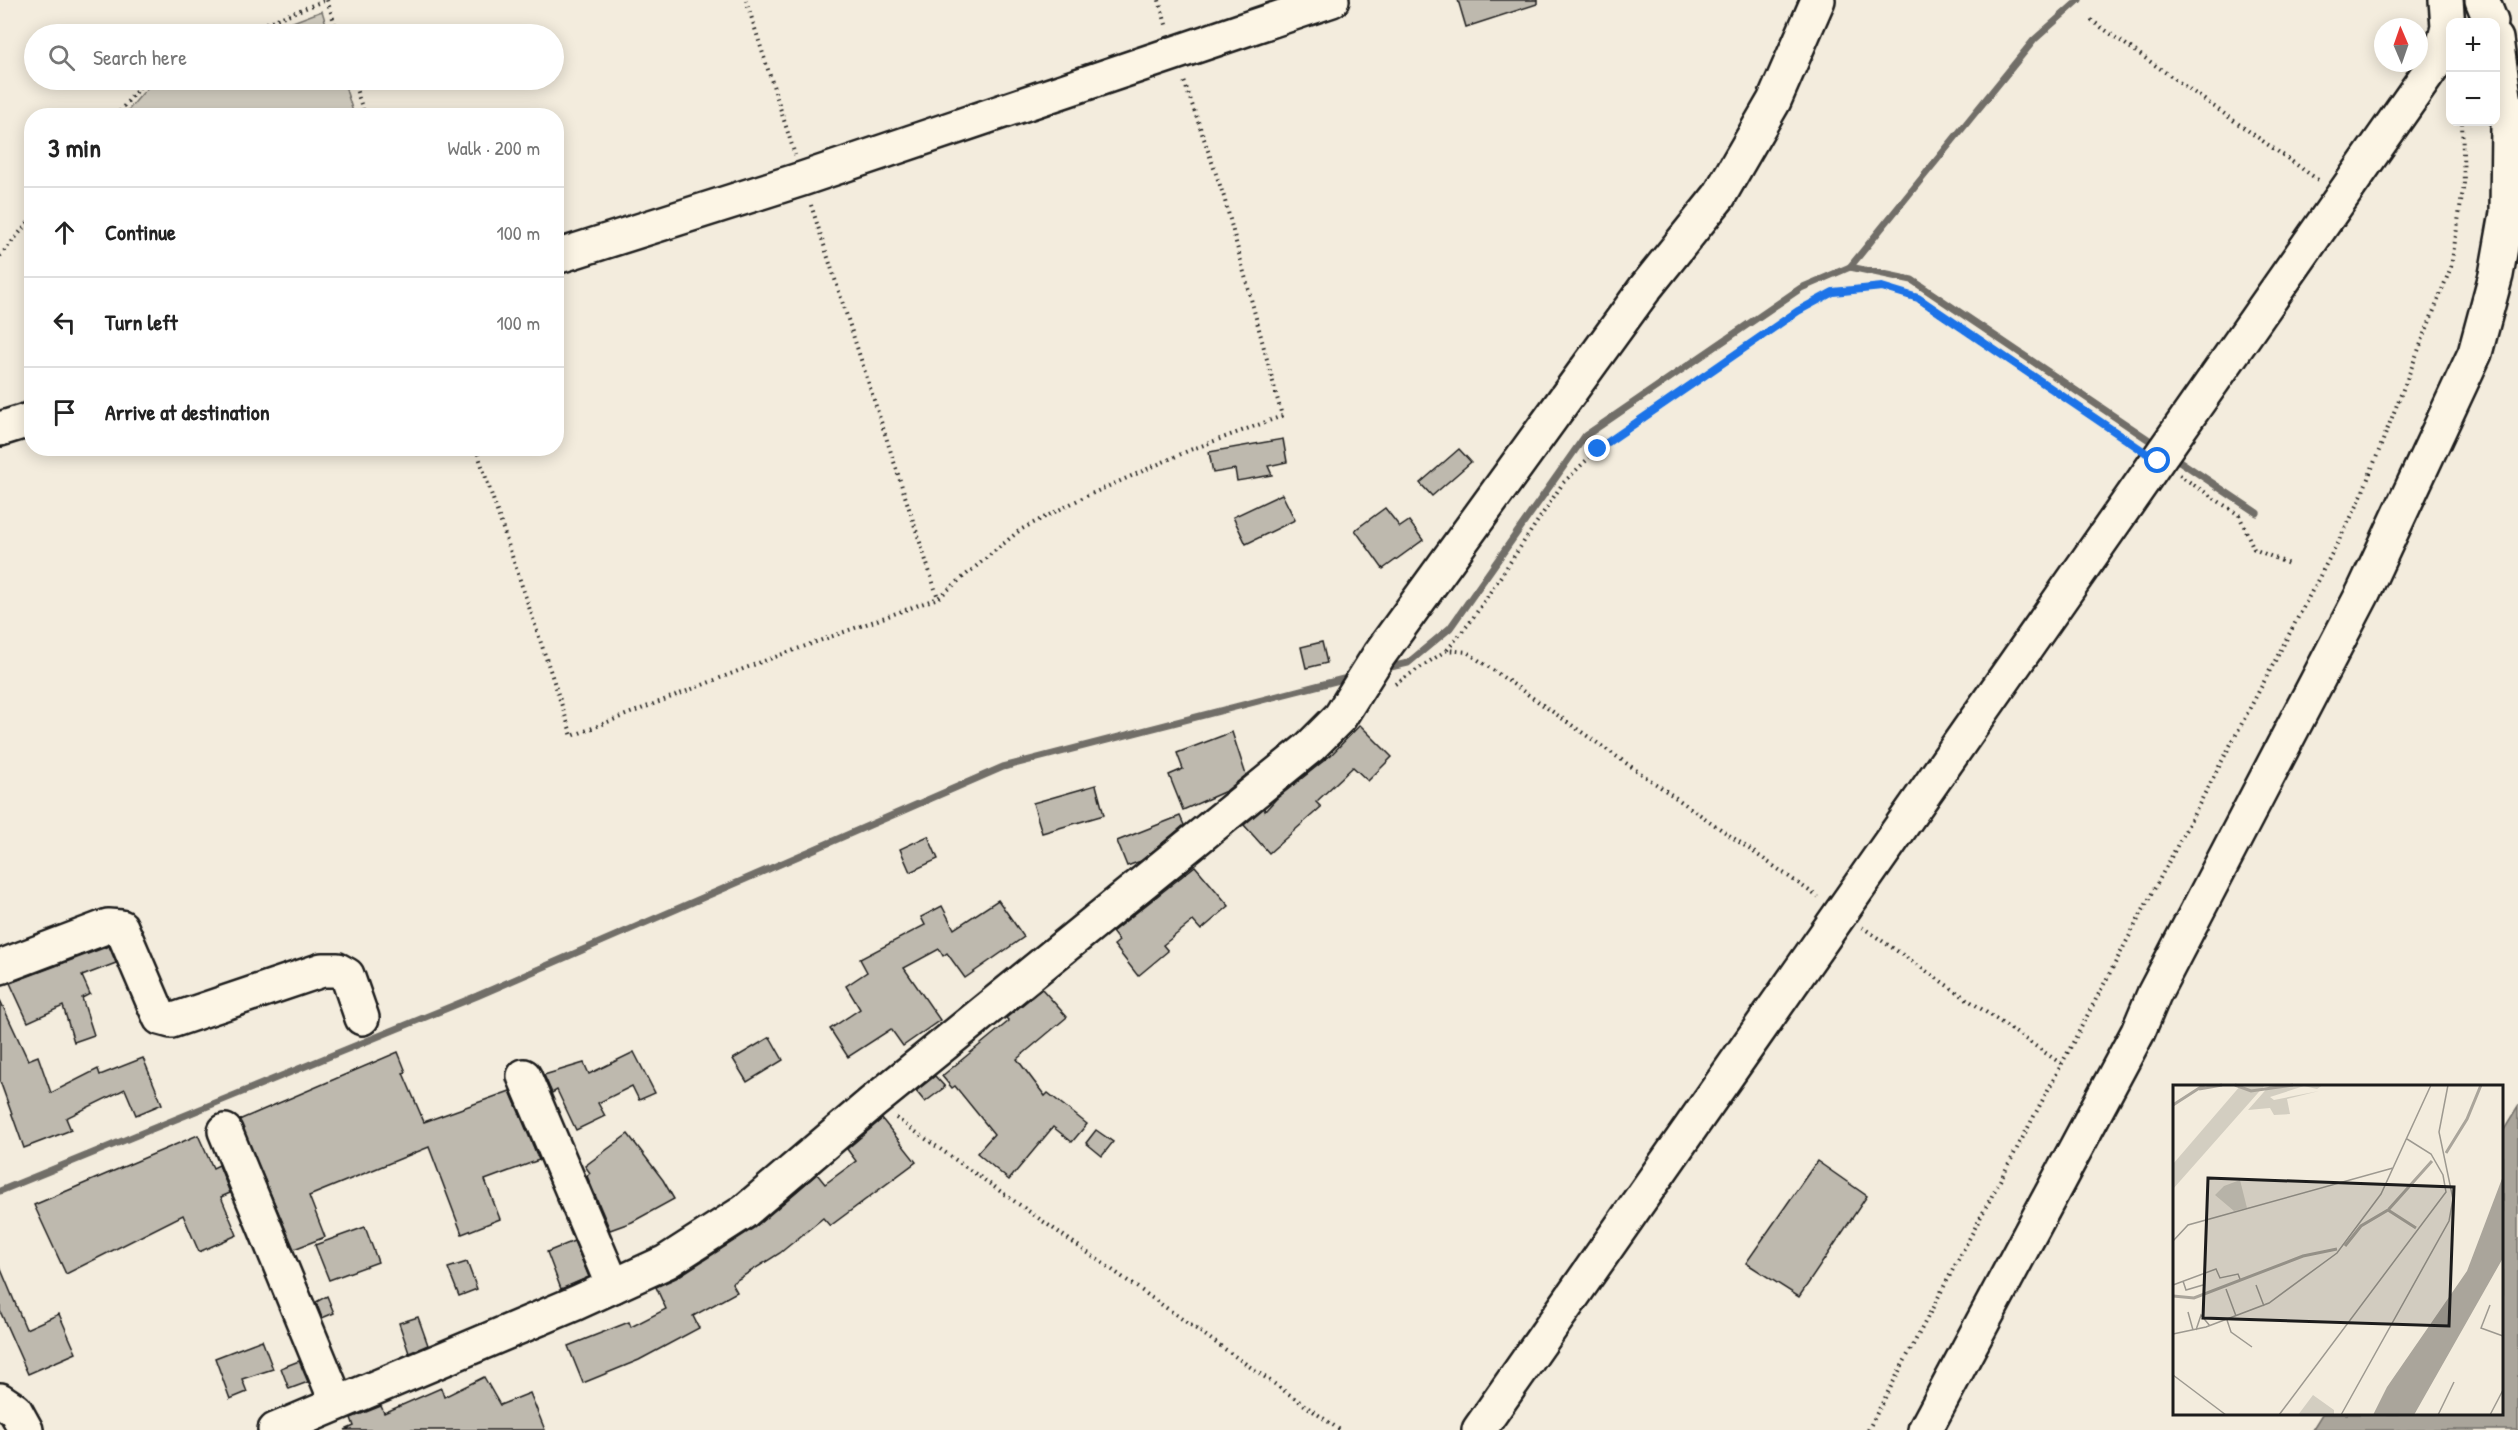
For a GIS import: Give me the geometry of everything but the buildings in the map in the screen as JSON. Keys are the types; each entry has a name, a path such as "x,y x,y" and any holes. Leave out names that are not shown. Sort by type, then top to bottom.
{"street":[{"path":"564,254 802,179 1332,0"},
{"path":"276,1430 666,1262 744,1212 873,1102 1310,747 1378,684 1379,655 1646,287 1719,196 1774,101 1818,0"},
{"path":"1479,1430 2441,55 2448,27 2446,0"},
{"path":"2482,0 2489,18"},
{"path":"1925,1430 2138,1032 2154,994 2363,593 2475,353 2496,275 2506,213 2508,125 2500,68"},
{"path":"0,429 24,422"},
{"path":"0,967 108,926 121,927 160,1018 171,1021 322,970 338,970 347,975 362,1018"},
{"path":"524,1076 613,1286"},
{"path":"225,1131 337,1403"},
{"path":"0,1400 15,1410 26,1430"}],"path":[{"path":"264,24 326,0 334,24"},
{"path":"746,0 796,158"},
{"path":"2091,20 2343,198"},
{"path":"479,456 572,736 761,662 938,598 1020,530 1082,498 1190,450 1282,416 1224,197 1174,53"},
{"path":"123,108 138,90"},
{"path":"356,90 362,108"},
{"path":"1868,1430 2358,504 2451,267 2464,183 2462,126"},
{"path":"811,203 938,598"},
{"path":"0,256 24,228"},
{"path":"1378,684 1447,650 1471,621 1563,483 1598,449 1798,311 1833,292 1882,287 1918,298 2239,514 2254,549 2291,565"},
{"path":"1447,650 1467,652 2063,1065"},
{"path":"873,1102 1136,1289 1340,1430"}],"shaded area":[{"path":"322,11 326,24 288,24"},
{"path":"145,90 346,90 352,108 130,108"},
{"path":"2518,1107 2518,1430 2312,1430 2321,1415 2503,1415 2503,1131"}],"waterway":[{"path":"1850,267 2034,40 2079,0"},
{"path":"1382,669 1408,663 1450,628 1585,436 1801,288 1850,267 1912,280 2158,446"},
{"path":"2172,456 2257,513"},
{"path":"0,1191 477,996 1003,767 1351,677"}],"route":[{"path":"1598,449 1798,311 1833,292 1882,287 1918,298 2158,461"}]}
